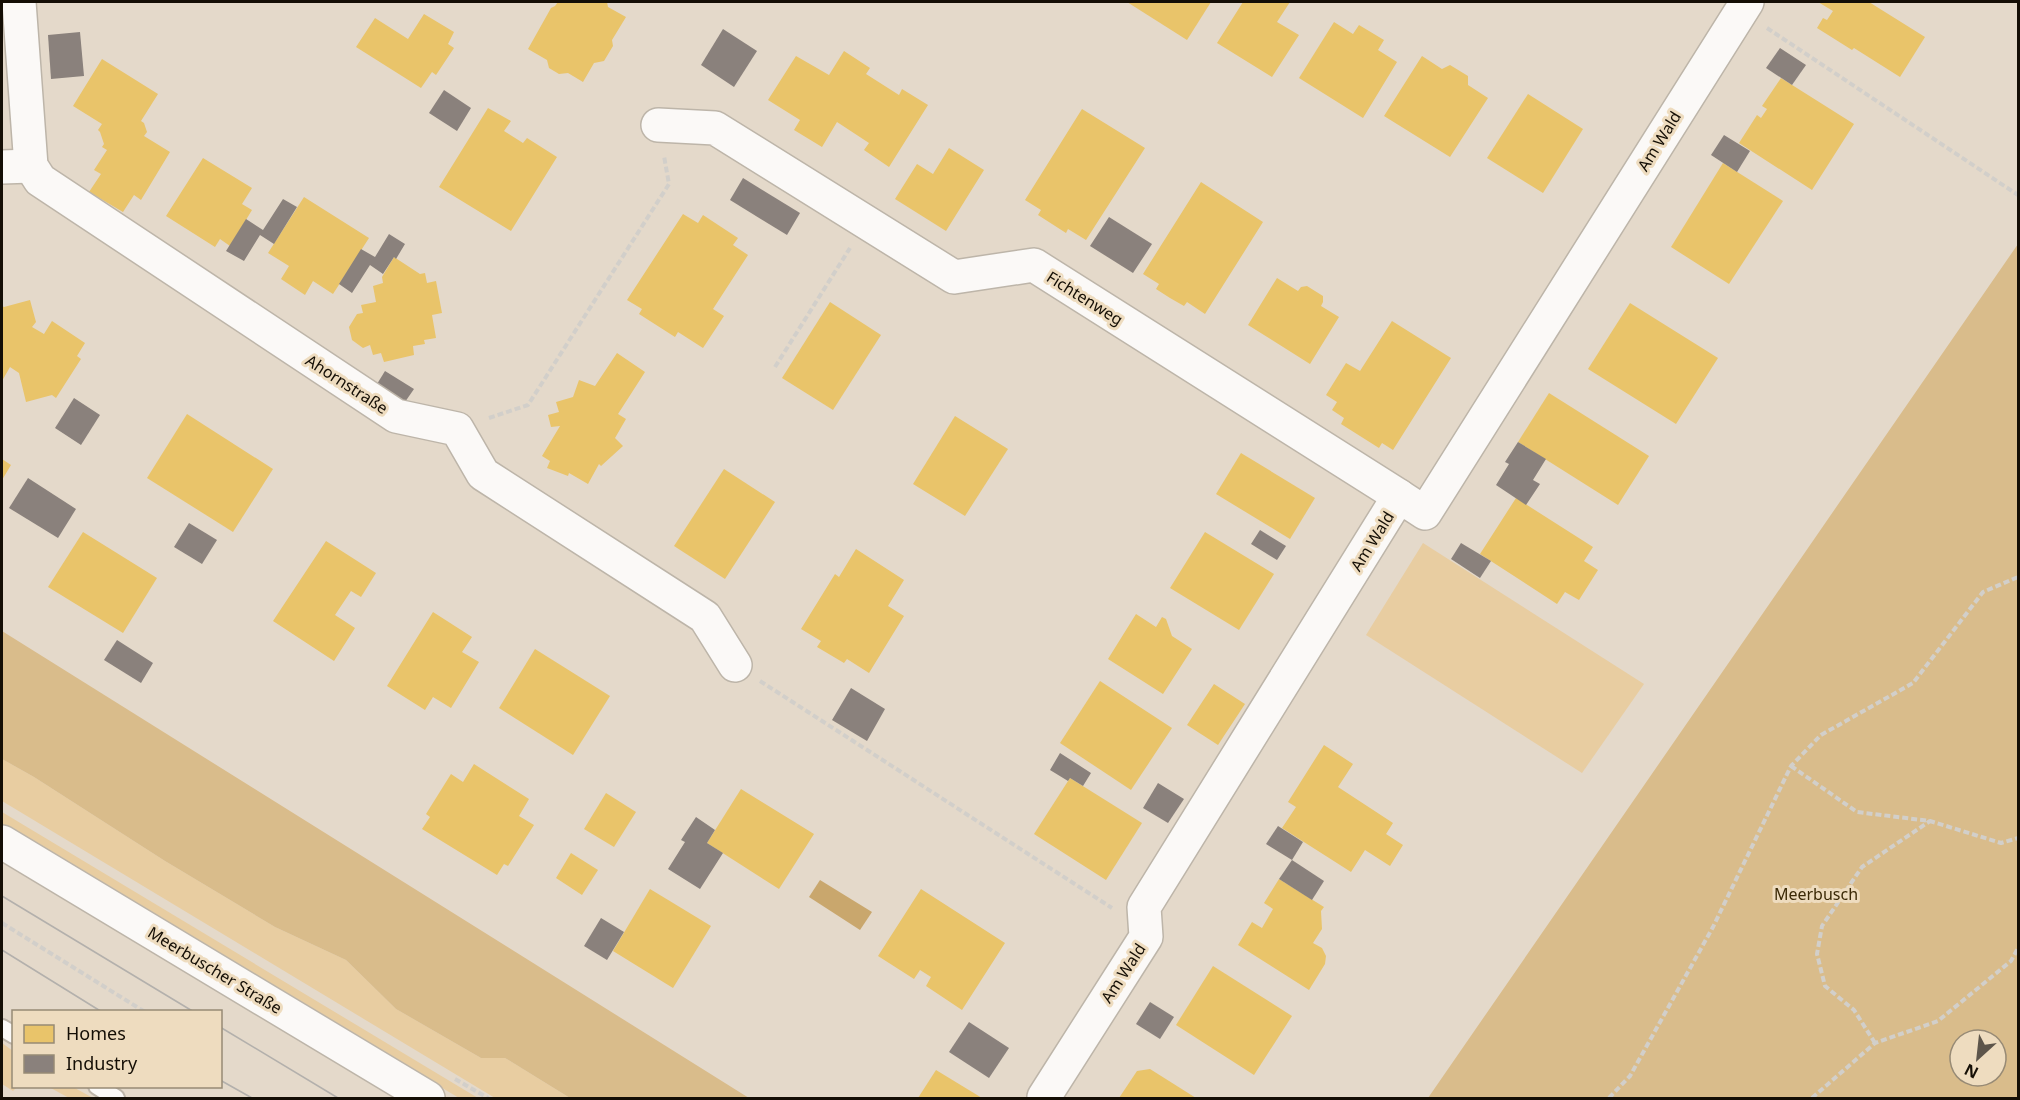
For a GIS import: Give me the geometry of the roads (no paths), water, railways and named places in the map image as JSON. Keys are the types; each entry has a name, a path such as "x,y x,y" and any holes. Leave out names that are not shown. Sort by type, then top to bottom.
{"street":[{"name":"Ahornstraße","path":"19,2 16,166 396,416 457,429 483,474 705,617 735,665"},
{"name":"Am Wald","path":"1044,1097 1146,938 1144,907 1400,496 1425,513 1734,6"},
{"name":"Fichtenweg","path":"658,125 715,128 954,277 1034,265 1400,496"},
{"name":"Meerbuscher Straße","path":"2,842 428,1098"}],"lane":[{"path":"100,1088 116,1098"}],"tram line":[{"path":"2,896 191,1010"},
{"path":"2,950 99,1010"},
{"path":"222,1028 338,1098"},
{"path":"222,1081 252,1098"}],"park label":[{"name":"Meerbusch","path":"1816,894"}]}
